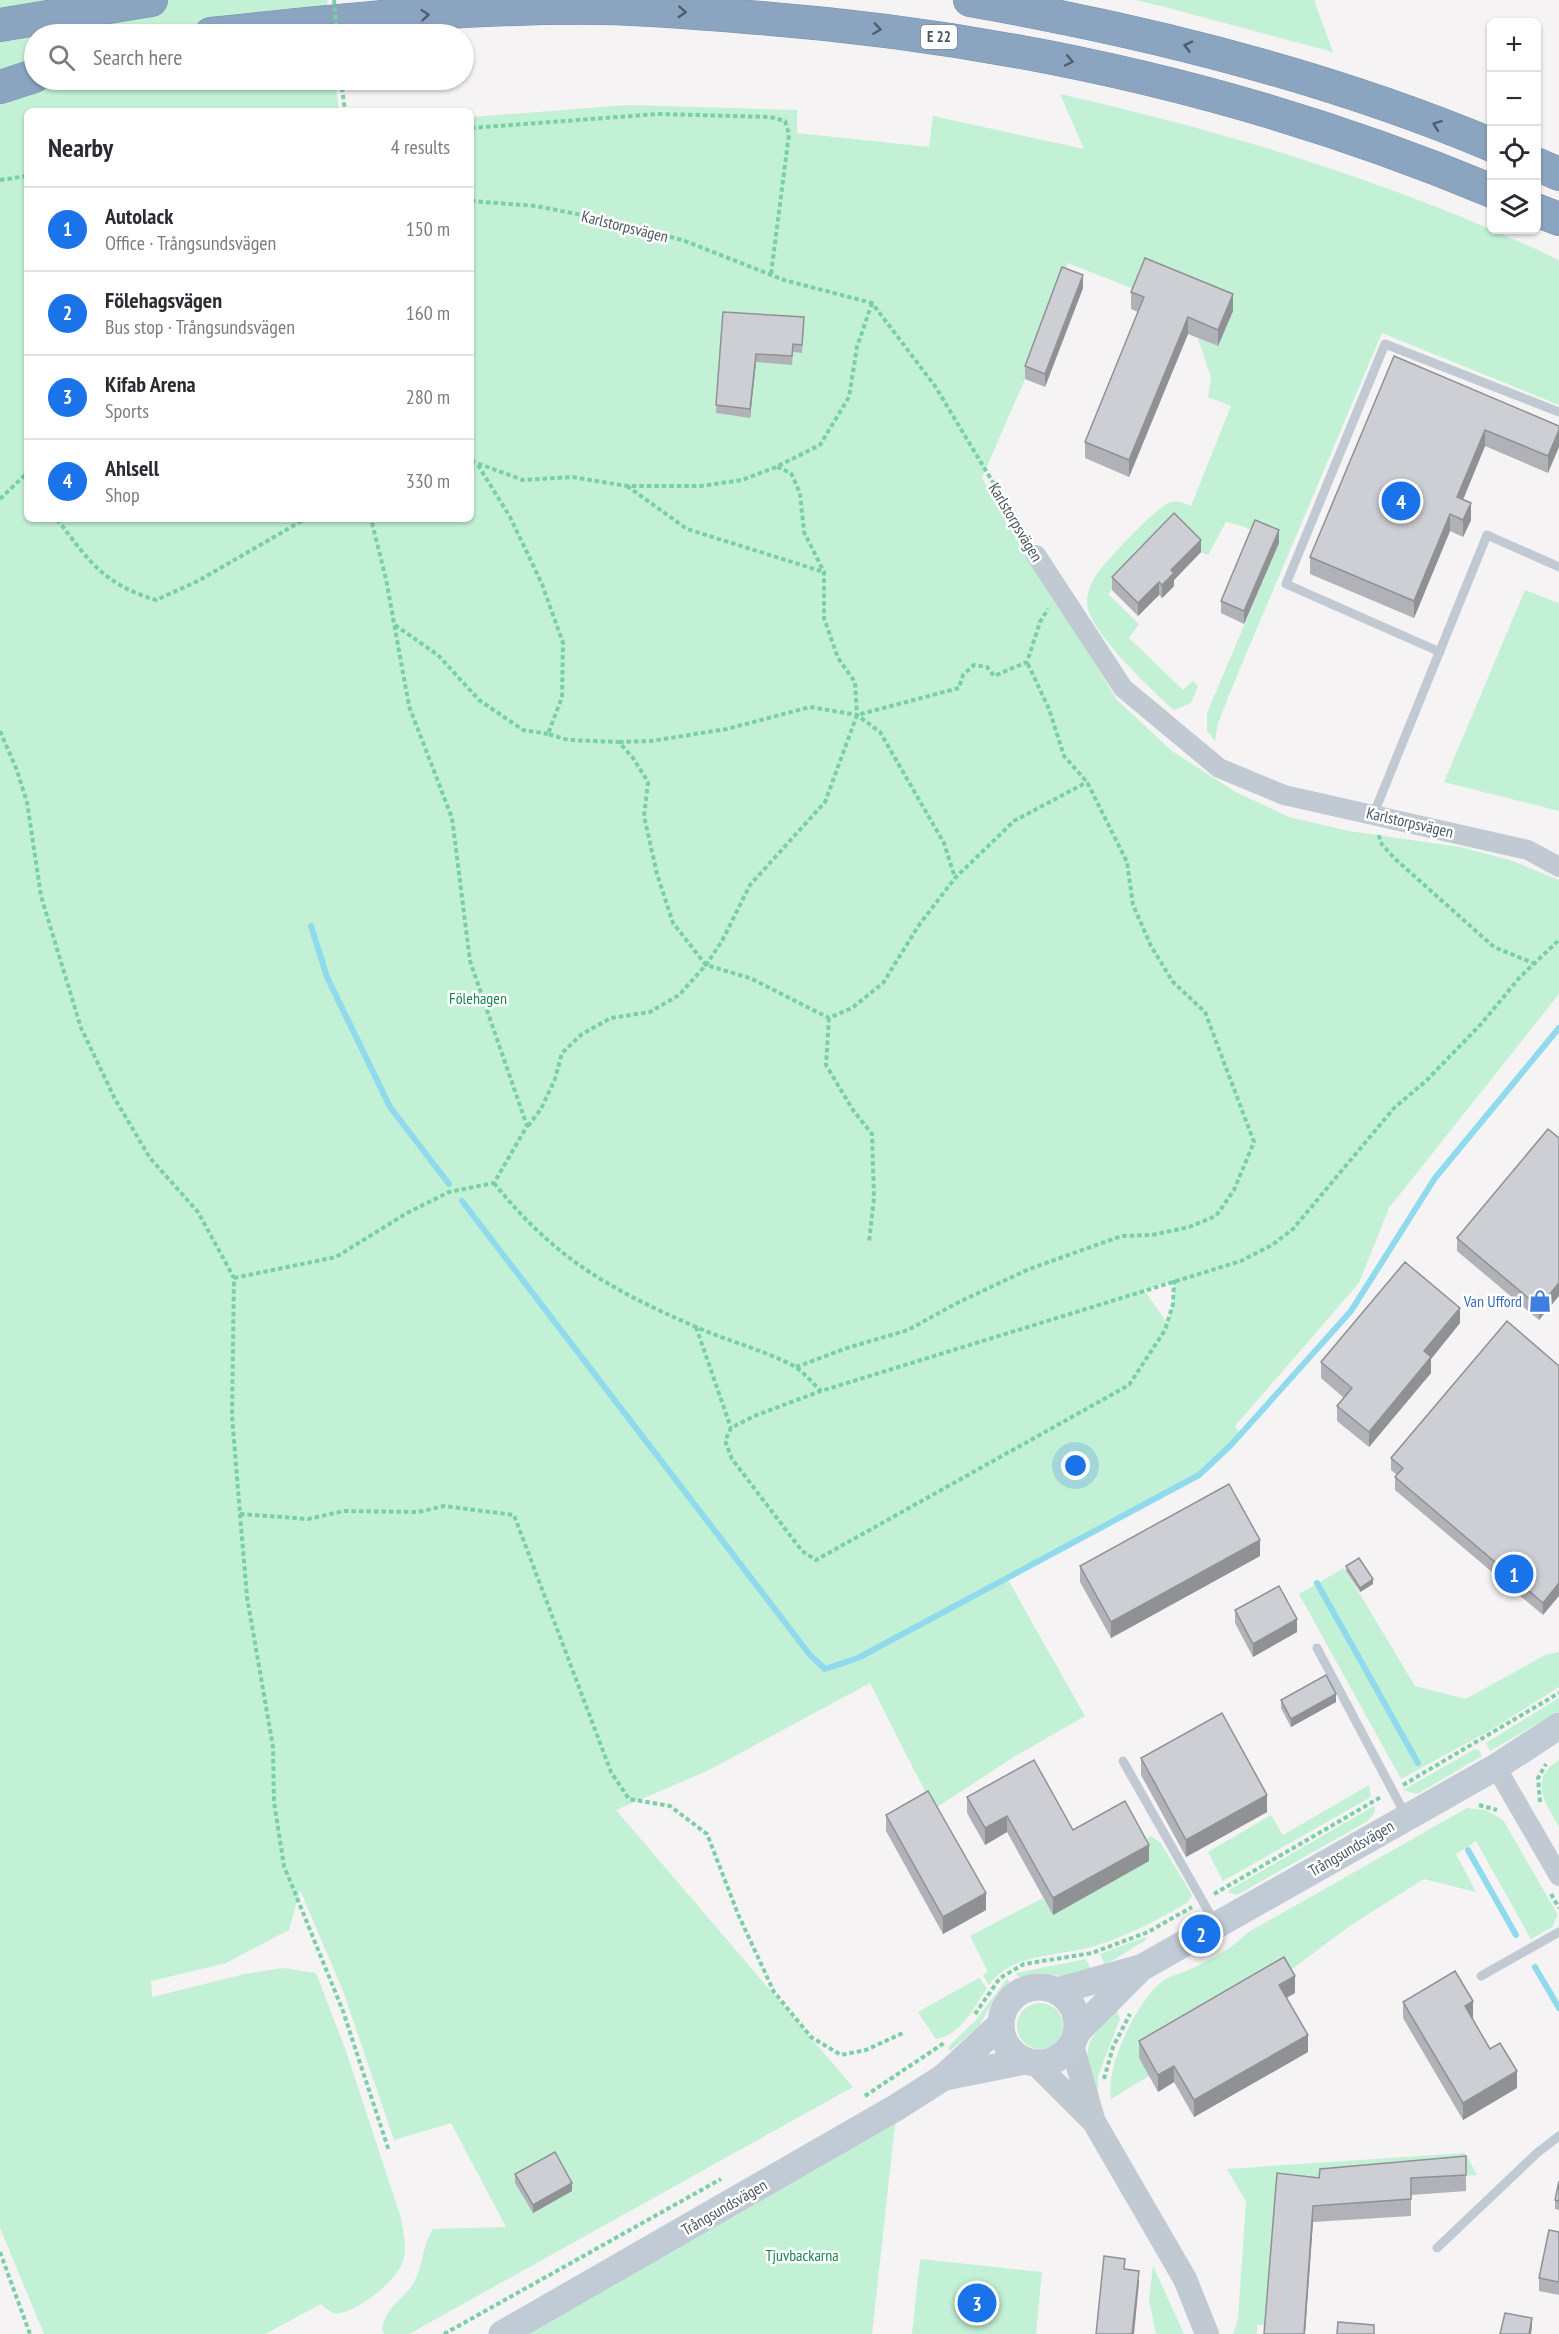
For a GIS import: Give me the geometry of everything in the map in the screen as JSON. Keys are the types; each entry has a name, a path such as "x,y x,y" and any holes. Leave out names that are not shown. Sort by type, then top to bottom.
{"highway":[{"path":"0,25 73,11 151,0"},
{"path":"970,0 1145,34 1244,61 1343,91 1487,144"},
{"name":"E 22","path":"322,24 433,14 604,8 860,26 1033,53 1213,95 1331,131 1487,190"},
{"path":"0,12 73,11"},
{"path":"0,68 24,64"},
{"path":"0,87 24,79"},
{"path":"1541,166 1559,174"},
{"path":"1541,212 1559,219"}],"main road":[{"name":"Trångsundsvägen","path":"1075,2038 1111,1986 1406,1816 1496,1767 1559,1726"},
{"name":"Trångsundsvägen","path":"1057,1991 1111,1986"},
{"path":"1044,1987 1057,1991 1074,2009 1075,2038 1055,2060 1030,2062 1007,2046 1001,2024 1003,2012 1020,1992 1044,1987"},
{"name":"Trångsundsvägen","path":"502,2334 888,2113 944,2077 1001,2024"},
{"name":"Trångsundsvägen","path":"944,2077 1030,2062"}],"street":[{"name":"Karlstorpsvägen","path":"1036,555 1123,688 1219,768 1284,795 1374,813 1528,850 1559,867"},
{"path":"1496,1767 1553,1882"},
{"path":"1075,2038 1094,2122"},
{"path":"1030,2062 1094,2122 1185,2278 1207,2334"}],"lane":[{"path":"1440,652 1286,584 1385,344 1559,412"},
{"path":"1374,813 1487,535 1559,567"},
{"path":"1317,1648 1406,1816"},
{"path":"1123,1761 1216,1925"},
{"path":"1482,1976 1559,1932"},
{"path":"1437,2248 1537,2153 1559,2136"}],"path":[{"path":"333,0 336,24"},
{"path":"342,90 345,108"},
{"path":"474,128 658,114 770,117 785,121 789,134 771,274"},
{"path":"0,180 24,176"},
{"name":"Karlstorpsvägen","path":"474,201 536,206 618,222 685,241 784,280 872,303 935,386 1036,555"},
{"path":"474,463 523,480 572,477 627,486 700,486 742,480 776,467 820,445 849,397 857,347 872,303"},
{"path":"478,465 510,517 542,584 564,643 562,697 548,734"},
{"path":"234,1278 336,1257 407,1213 448,1192 494,1183 527,1126 541,1109 562,1053 582,1034 611,1018 650,1012 679,995 706,965 722,941 750,885 825,802 857,716 855,682 838,658 824,618 824,572 804,532 800,493 791,473 776,467"},
{"path":"0,499 24,478"},
{"path":"627,486 687,529 824,572"},
{"path":"59,522 95,568 128,591 156,600 198,581 300,522"},
{"path":"372,522 409,706 452,818 470,961 527,1126"},
{"path":"796,1367 847,1348 908,1330 957,1303 1029,1269 1122,1236 1152,1235 1189,1227 1216,1216 1234,1190 1254,1142 1223,1053 1205,1012 1173,982 1151,946 1132,904 1127,862 1087,782 1064,756 1049,709 1027,662 1040,622 1051,605 1062,598"},
{"path":"394,625 438,655 480,700 523,730 568,740 651,741 727,729 810,707 857,716 880,732 944,843 955,878"},
{"path":"857,716 959,688 963,675 974,665 987,667 994,676 1027,662"},
{"path":"0,731 16,768 27,802 41,896 81,1029 115,1098 150,1158 198,1212 234,1278 232,1416 247,1597 273,1747 274,1802 284,1866 344,2011 389,2151"},
{"path":"619,742 633,758 648,782 644,816 657,874 673,922 706,965 750,978 829,1018"},
{"path":"829,1018 852,1008 883,983 919,925 955,878 1014,821 1087,782"},
{"path":"1374,813 1380,842 1394,858 1494,947 1533,963"},
{"path":"1174,1280 1173,1304 1165,1330 1129,1385 816,1560 802,1551 732,1459 725,1441 731,1428 821,1391 1174,1280 1241,1261 1272,1245 1293,1229 1394,1108 1426,1081 1482,1023 1533,963 1559,940"},
{"path":"829,1018 826,1065 853,1110 872,1134 874,1198 869,1242"},
{"path":"494,1183 522,1218 566,1257 615,1289 696,1327 796,1367 821,1391"},
{"path":"696,1327 731,1428"},
{"path":"240,1514 308,1519 344,1511 418,1512 444,1506 514,1515 611,1772 629,1799 670,1806 707,1834 738,1914 774,1992 812,2037 841,2055 866,2050 903,2033"},
{"path":"1545,1809 1537,1790 1538,1778 1542,1769 1550,1761"},
{"path":"1473,1804 1494,1809 1503,1814"},
{"path":"1553,1882 1559,1908"},
{"path":"1092,1953 1130,2014 1113,2047 1104,2080 1104,2090"},
{"path":"0,2252 30,2334"}],"green space":[{"name":"Fölehagen","path":"0,0 327,0 330,24 24,24 24,90 336,90 339,108 24,108 24,522 474,522 474,117 628,105 797,110 797,133 929,147 933,116 1084,149 1060,94 1188,126 1314,163 1438,207 1487,228 1487,234 1501,234 1559,260 1559,405 1382,333 1238,673 1218,723 1215,741 1207,731 1207,713 1279,543 1247,528 1226,522 1208,555 1201,552 1174,526 1108,594 1139,624 1129,638 1183,690 1193,681 1198,686 1191,703 1174,710 1112,648 1093,620 1087,600 1090,586 1097,574 1143,524 1169,503 1180,502 1191,506 1231,406 1208,397 1211,378 1198,338 1218,346 1139,291 1068,263 1025,379 982,478 1117,700 1172,751 1234,791 1289,817 1349,831 1460,847 1510,860 1559,880 1559,994 1389,1208 1359,1283 1235,1426 1240,1434 1199,1475 1007,1578 1085,1716 1017,1755 934,1809 870,1683 707,1771 616,1810 853,2087 409,2334 385,2334 382,2331 387,2315 414,2282 433,2229 506,2227 451,2123 394,2140 343,1991 300,1890 289,1930 226,1963 151,1981 152,1997 245,1974 283,1968 316,1973 346,2051 401,2218 404,2259 398,2271 384,2287 349,2310 335,2313 321,2304 265,2334 44,2334 0,2228","holes":["1174,1280 1173,1304 1167,1323 1144,1290"]},
{"path":"1135,0 1314,0 1333,52 1161,6"},
{"path":"1525,590 1559,603 1559,811 1444,782"},
{"path":"1344,1568 1415,1686 1466,1699 1545,1655 1559,1652 1559,1687 1489,1731 1401,1779 1299,1594"},
{"path":"1559,1698 1559,1711 1490,1751 1486,1743"},
{"path":"1475,1749 1479,1750 1482,1756 1417,1794 1403,1790"},
{"path":"1559,1760 1559,1827 1545,1800 1542,1783 1544,1775"},
{"path":"1369,1785 1371,1797 1223,1881 1208,1852 1271,1815 1283,1835"},
{"path":"1374,1806 1375,1812 1368,1821 1237,1895 1229,1893 1229,1890"},
{"path":"1467,1808 1486,1810 1503,1820 1558,1915 1552,1927 1531,1939 1476,1841 1456,1854 1476,1892 1424,1879 1351,1925 1149,2076 1111,2099 1110,2086 1113,2070 1124,2037 1141,2005 1160,1983 1215,1957 1247,1933"},
{"path":"1151,1836 1160,1842 1192,1895 1188,1902 1143,1927 1108,1942 1023,1961 999,1974 989,1985 983,1975 988,1972 970,1936 1043,1898 1053,1915"},
{"path":"1145,1937 1146,1940 1105,1965 1100,1954"},
{"path":"1086,1959 1092,1972 1062,1976 1039,1973 1018,1977 1016,1973"},
{"path":"979,1978 987,1988 972,2011 960,2026 945,2037 936,2039 918,2012"},
{"path":"1007,1979 1010,1982 996,1996 979,2026 950,2051 948,2047 976,2020"},
{"path":"1040,2003 1056,2010 1063,2026 1056,2042 1040,2049 1024,2042 1017,2026 1024,2010"},
{"path":"1117,2010 1120,2019 1098,2076 1098,2094 1090,2066 1088,2048 1097,2032"},
{"name":"Tjuvbackarna","path":"897,2107 872,2334 502,2334"},
{"path":"1465,2153 1477,2175 1320,2185 1266,2325 1257,2325 1257,2334 1233,2334 1238,2319 1246,2201 1227,2169"},
{"path":"920,2259 1042,2272 1036,2334 912,2334"},
{"path":"1153,2266 1184,2334 1156,2334 1149,2300"}],"building":[{"path":"1145,258 1233,294 1218,330 1188,317 1129,460 1085,442 1144,297 1131,292"},
{"path":"1062,267 1083,275 1045,374 1025,366"},
{"path":"723,312 804,317 802,345 793,344 792,356 756,354 750,409 716,405"},
{"path":"1394,356 1559,426 1548,456 1485,430 1457,497 1471,503 1463,520 1450,514 1414,601 1310,557"},
{"path":"1174,513 1201,540 1171,570 1174,573 1162,585 1159,582 1138,603 1112,577"},
{"path":"1255,520 1279,530 1244,611 1221,601"},
{"path":"1548,1129 1559,1138 1559,1283 1539,1307 1457,1238"},
{"path":"1405,1262 1460,1308 1424,1351 1431,1357 1369,1432 1337,1406 1352,1388 1321,1362"},
{"path":"1507,1321 1559,1366 1559,1583 1543,1603 1395,1477 1403,1468 1391,1458"},
{"path":"1229,1484 1260,1540 1111,1622 1080,1566"},
{"path":"1359,1558 1373,1579 1360,1588 1346,1566"},
{"path":"1279,1586 1297,1619 1253,1644 1235,1610"},
{"path":"1326,1675 1336,1694 1291,1719 1281,1700"},
{"path":"1222,1713 1267,1795 1186,1840 1141,1758"},
{"path":"1034,1760 1073,1830 1125,1801 1149,1845 1053,1898 1007,1816 985,1828 967,1797"},
{"path":"928,1791 986,1893 943,1917 886,1815"},
{"path":"1284,1957 1295,1976 1279,1985 1308,2035 1194,2100 1174,2066 1158,2075 1139,2041"},
{"path":"1455,1971 1473,2001 1465,2006 1490,2049 1500,2043 1517,2071 1463,2103 1403,2002"},
{"path":"555,2152 572,2183 533,2205 515,2174"},
{"path":"1466,2156 1466,2175 1411,2178 1411,2199 1313,2206 1304,2334 1264,2334 1277,2173 1319,2178 1320,2169"},
{"path":"1559,2181 1559,2201 1555,2200"},
{"path":"1549,2230 1559,2232 1559,2282 1539,2278"},
{"path":"1104,2256 1125,2259 1124,2269 1139,2271 1132,2334 1096,2334"},
{"path":"1505,2313 1532,2318 1529,2334 1500,2334"},
{"path":"1338,2322 1374,2325 1374,2334 1337,2334"}],"waterway":[{"path":"311,926 327,977 390,1107 449,1184"},
{"path":"462,1201 810,1655 825,1669 858,1658 1199,1475 1230,1446 1351,1311 1435,1178 1559,1028"},
{"path":"1317,1583 1418,1763"},
{"path":"1468,1850 1516,1935"},
{"path":"1535,1967 1559,2008"}],"place":[{"name":"Ahlsell","path":"1401,501"},
{"name":"Van Ufford","path":"1540,1301"},
{"name":"Autolack","path":"1514,1574"},
{"name":"Fölehagsvägen","path":"1201,1934"},
{"name":"Kifab Arena","path":"977,2303"}]}
